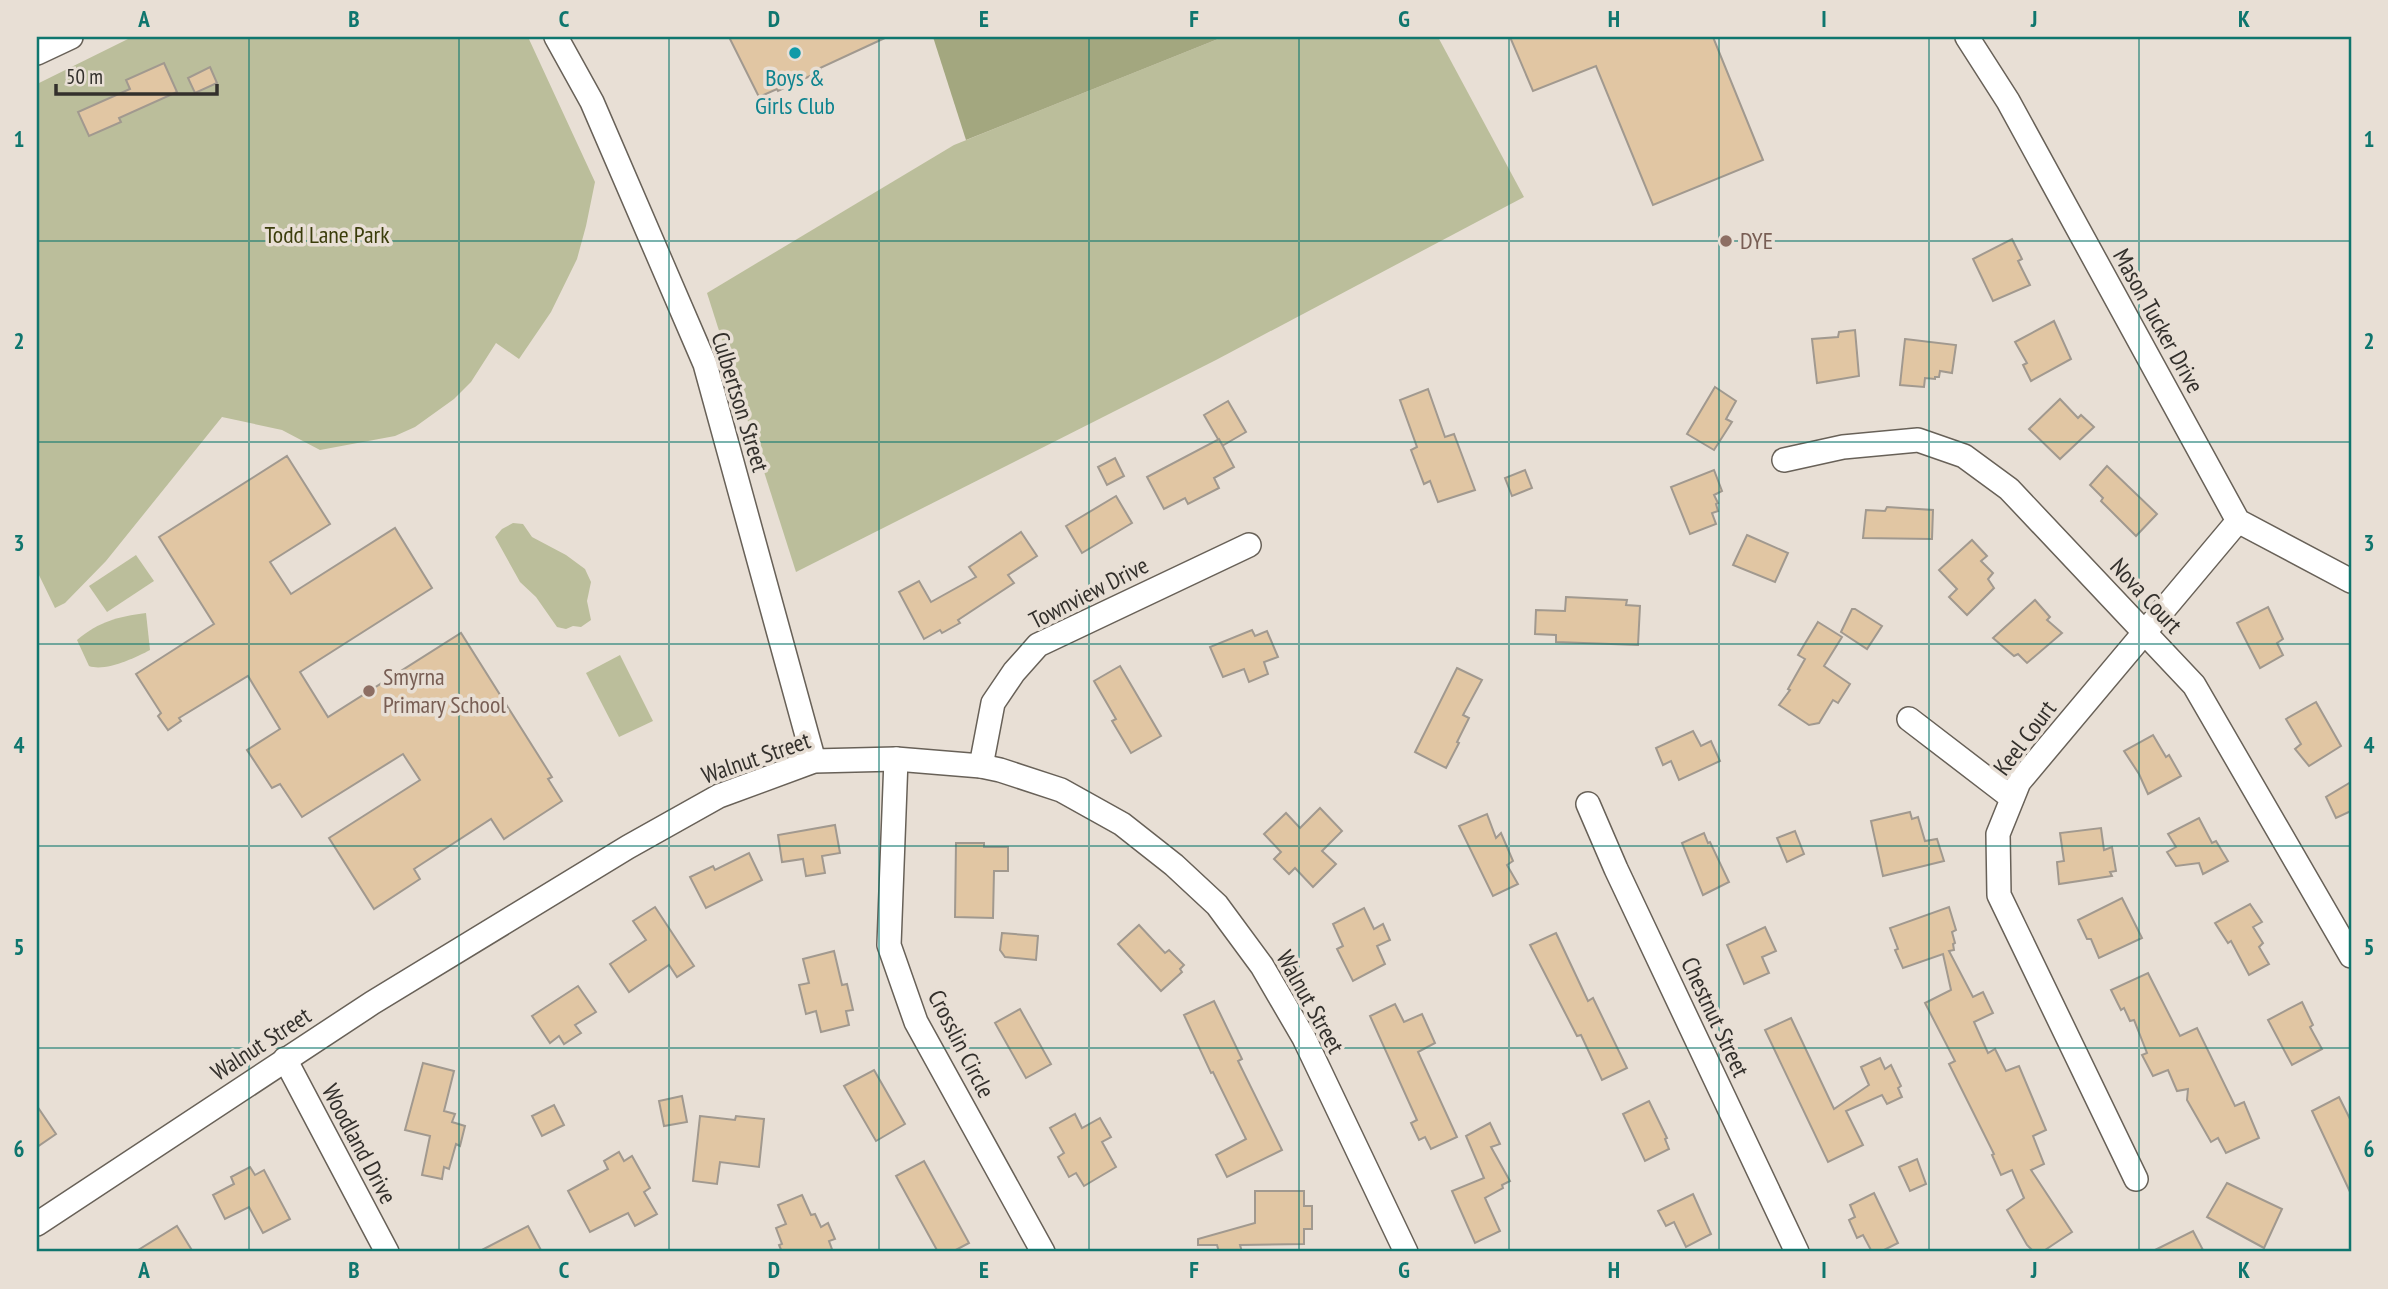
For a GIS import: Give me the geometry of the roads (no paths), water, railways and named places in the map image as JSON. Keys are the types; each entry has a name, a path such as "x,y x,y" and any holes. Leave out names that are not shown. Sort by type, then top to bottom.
{"street":[{"path":"37,53 71,37"},
{"name":"Culbertson Street","path":"556,37 592,102 705,364 814,761"},
{"name":"Mason Tucker Drive","path":"1967,37 2008,101 2238,521"},
{"name":"Nova Court","path":"1784,460 1843,447 1918,440 1964,456 2009,489 2194,685 2351,956"},
{"path":"2238,521 2351,581"},
{"name":"Keel Court","path":"2136,1179 1999,895 1997,834 2019,782 2238,521"},
{"name":"Townview Drive","path":"981,766 993,703 1014,671 1038,645 1249,545"},
{"path":"1909,719 2012,799"},
{"name":"Walnut Street","path":"37,1224 395,989 628,846 719,796 814,761 896,759 981,766 1061,790 1122,824 1174,865 1217,905 1262,965 1304,1038 1406,1252"},
{"name":"Crosslin Circle","path":"896,759 889,945 916,1022 1043,1252"},
{"name":"Chestnut Street","path":"1588,804 1797,1252"},
{"name":"Woodland Drive","path":"285,1059 387,1252"}],"place":[{"name":"Boys & Girls Club","path":"795,53"},
{"name":"DYE","path":"1726,241"},
{"name":"Smyrna Primary School","path":"369,691"}],"park label":[{"name":"Todd Lane Park","path":"327,235"}]}
